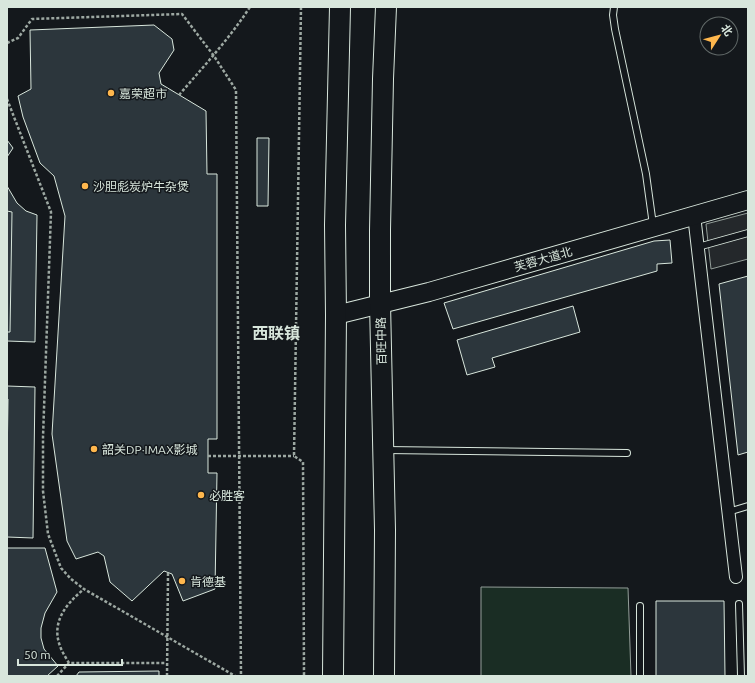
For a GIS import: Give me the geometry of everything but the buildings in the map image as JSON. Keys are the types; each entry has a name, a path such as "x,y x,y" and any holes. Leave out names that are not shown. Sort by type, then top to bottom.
{"main road":[{"path":"333,676 336,314 335,225 340,7"},
{"name":"百旺中路","path":"384,676 385,530 380,304 383,79 386,7"},
{"name":"芙蓉大道北","path":"336,314 429,292 748,200"}],"street":[{"path":"694,216 736,577"}],"lane":[{"path":"614,7 613,15 615,29 646,174 653,227"},
{"path":"698,247 748,233"},
{"path":"384,450 627,453"},
{"path":"728,512 748,506"},
{"path":"739,604 741,676"},
{"path":"640,606 640,676"}],"path":[{"path":"179,95 214,56 250,7"},
{"path":"294,456 301,7"},
{"path":"7,43 18,38 32,19 182,14 214,56 236,90 241,676"},
{"path":"7,99 51,212 42,437 43,491 48,534 61,568 71,579 84,589 235,676"},
{"path":"208,456 294,456 303,462 304,676"},
{"path":"166,676 168,572"},
{"path":"69,663 60,647 57,634 58,622 63,611 71,600 84,589"},
{"path":"57,676 69,663 166,663"}],"green space":[{"path":"481,587 628,588 631,676 481,676"}],"shaded area":[{"path":"748,213 748,259 711,269 706,224"}],"place":[{"name":"嘉荣超市","path":"111,93"},
{"name":"沙胆彪炭炉牛杂煲","path":"85,186"},
{"name":"韶关DP·IMAX影城","path":"94,449"},
{"name":"必胜客","path":"201,495"},
{"name":"肯德基","path":"182,581"}],"district":[{"name":"西联镇","path":"276,333"}]}
